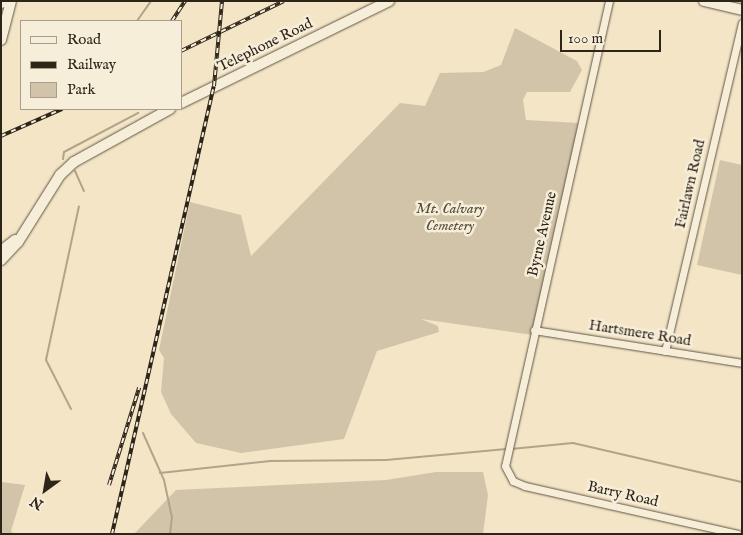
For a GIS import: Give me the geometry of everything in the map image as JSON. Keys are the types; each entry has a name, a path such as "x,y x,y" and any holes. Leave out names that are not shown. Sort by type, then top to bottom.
{"street":[{"path":"1,4 10,1"},
{"path":"1,40 10,1"},
{"name":"Telephone Road","path":"182,103 389,1"},
{"name":"Byrne Avenue","path":"507,473 506,453 609,1"},
{"path":"704,1 742,10"},
{"name":"Fairlawn Road","path":"665,351 742,23"},
{"path":"1,260 25,231 60,175 74,162 168,110"},
{"path":"1,251 25,231"},
{"name":"Hartsmere Road","path":"534,330 742,364"},
{"name":"Barry Road","path":"507,473 525,486 738,534"}],"green space":[{"name":"Mt. Calvary Cemetery","path":"515,28 577,61 582,70 570,92 527,92 523,100 526,120 579,123 533,335 421,319 438,326 439,332 377,351 344,439 241,453 196,443 171,414 161,392 164,358 159,350 190,202 241,215 251,256 400,103 425,106 440,73 483,72 501,65"},
{"path":"720,160 742,165 742,275 697,265"},
{"path":"436,472 483,472 488,495 483,534 134,534 176,490 386,480"},
{"path":"1,482 25,485 11,531 14,534 1,534"}],"waterway":[{"path":"138,20 151,1"},
{"path":"63,159 64,152 138,113"},
{"path":"75,171 84,191"},
{"path":"71,409 46,360 79,206"},
{"path":"143,433 164,480 172,517 170,534"},
{"path":"511,449 573,443 742,482"},
{"path":"160,473 270,461 386,460 506,449"}],"railway":[{"path":"173,20 185,1"},
{"path":"112,534 214,86 222,1"},
{"path":"182,51 284,1"},
{"path":"1,136 60,110"},
{"path":"109,485 139,388"}]}
